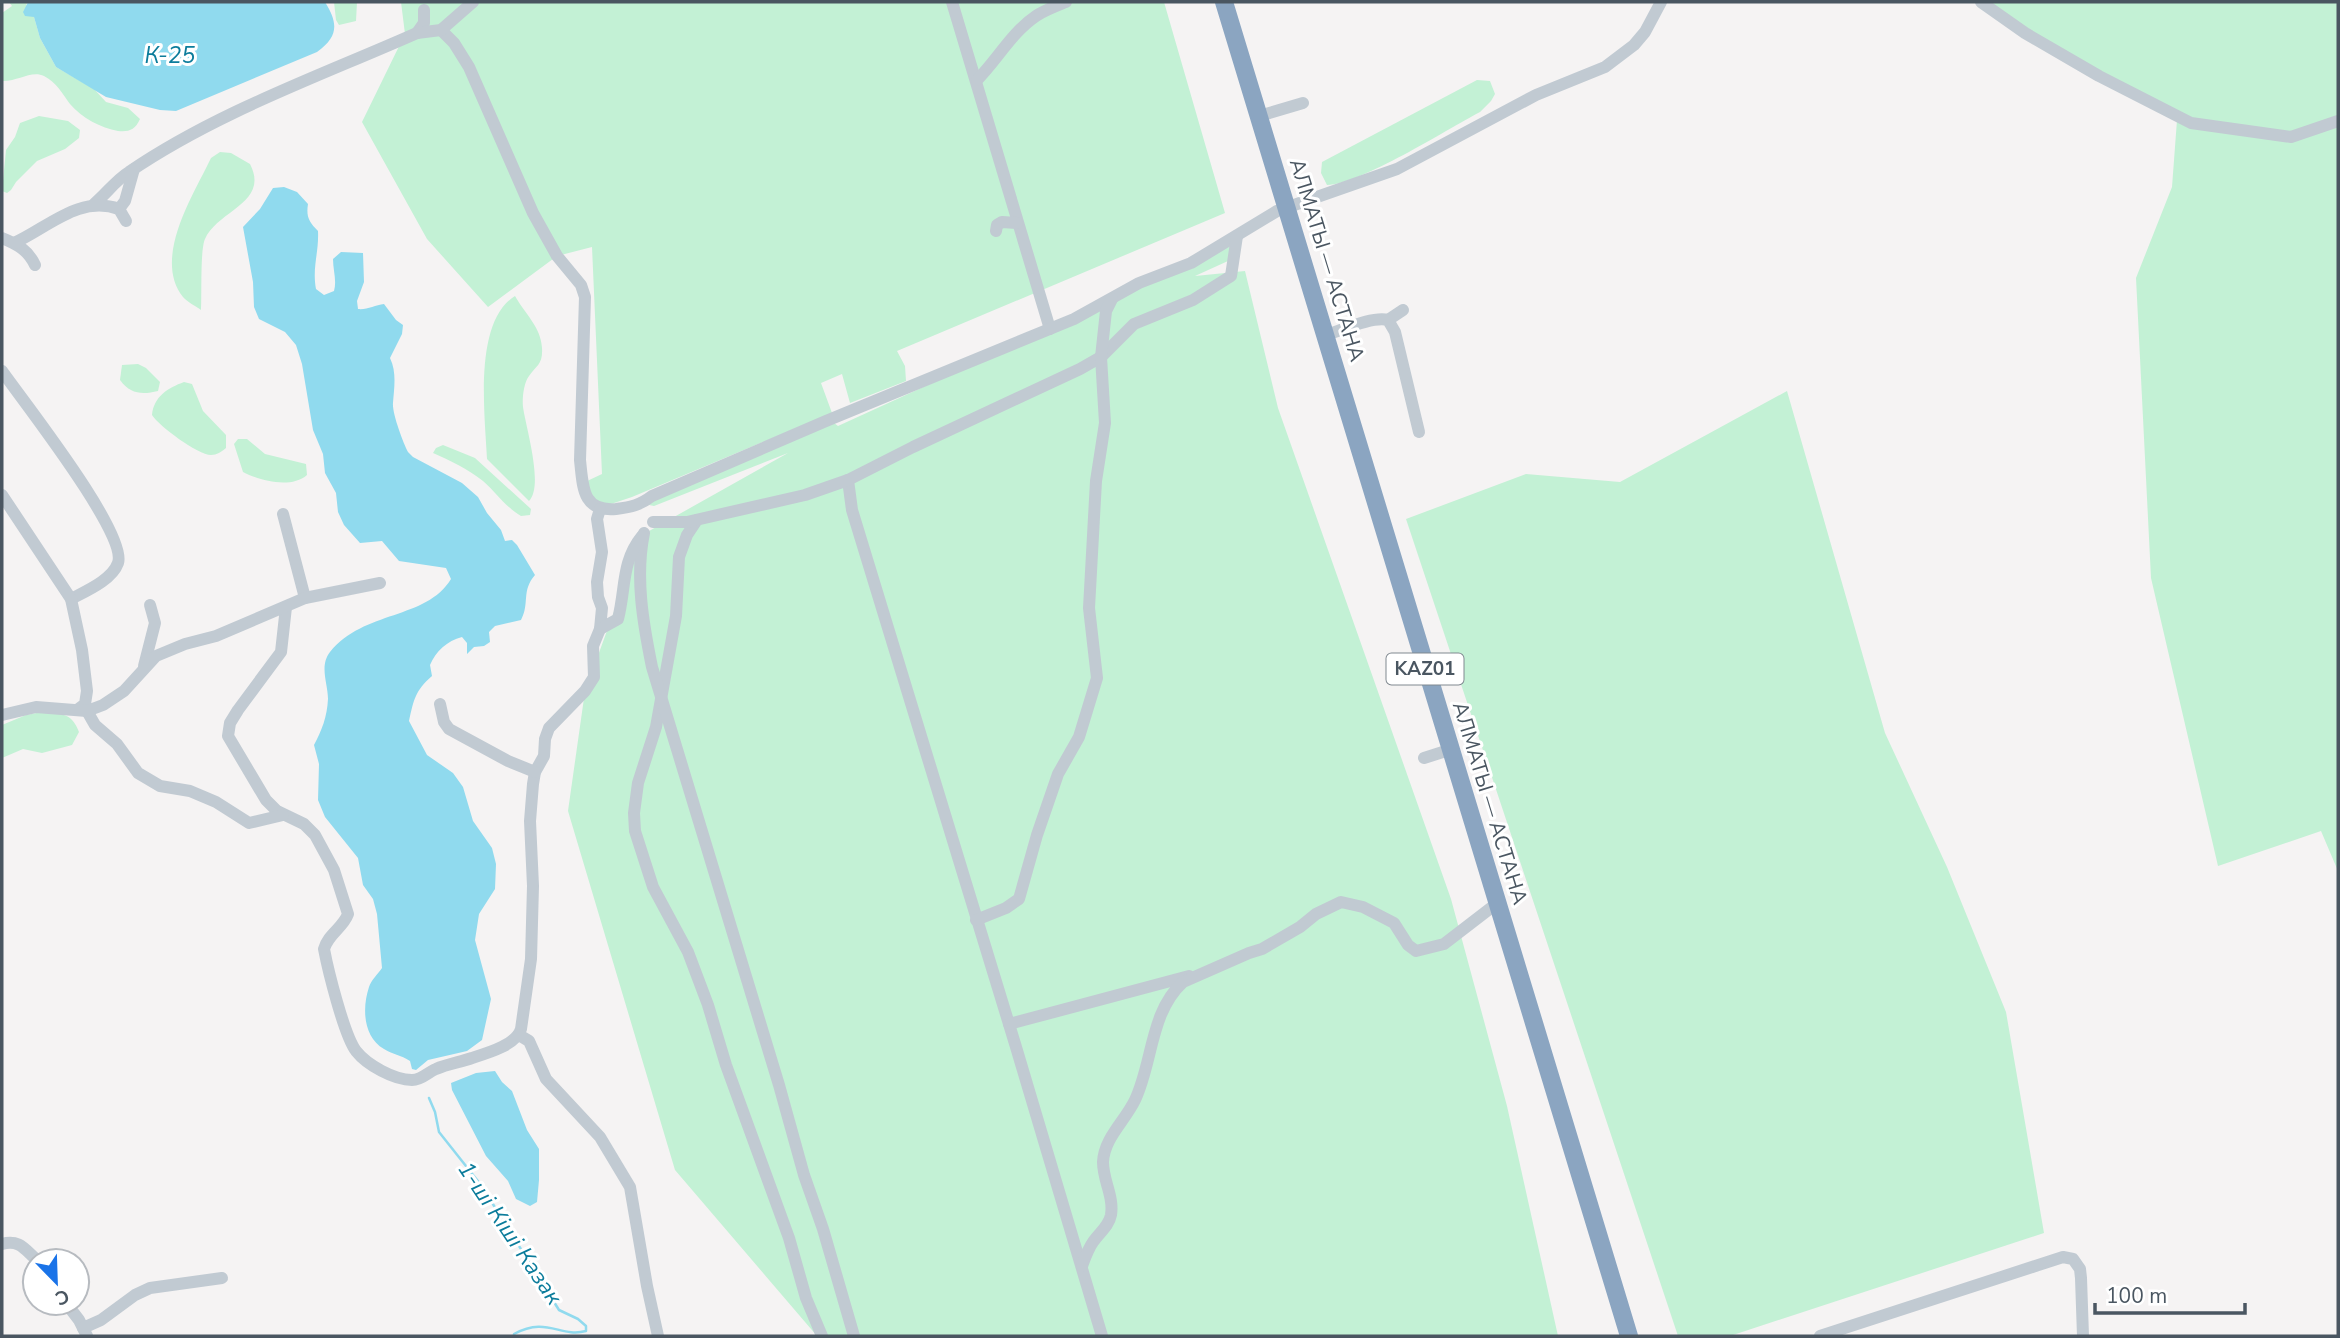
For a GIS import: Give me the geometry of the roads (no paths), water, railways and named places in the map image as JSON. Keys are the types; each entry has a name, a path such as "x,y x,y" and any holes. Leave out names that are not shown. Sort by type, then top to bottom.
{"highway":[{"name":"АЛМАТЫ — АСТАНА","path":"1224,2 1629,1336"}],"street":[{"path":"94,204 134,169 175,144 417,33 441,30 473,2"},
{"path":"952,2 1050,329"},
{"path":"977,80 995,57 1036,16 1066,2"},
{"path":"441,30 454,43 469,68 533,213 557,256 581,285 585,297 580,460 587,499 595,508 600,509 643,505 652,496 766,446 1050,329 1139,283 1191,263 1287,207 1397,169 1536,95 1605,67 1627,53 1640,38 1661,2"},
{"path":"1981,2 2025,33 2099,76 2191,123 2291,136 2338,121"},
{"path":"417,33 424,23 424,10"},
{"path":"1259,116 1303,103"},
{"path":"119,208 125,201 134,169"},
{"path":"14,243 66,213 94,204 119,208 126,221"},
{"path":"996,231 1002,222 1017,223"},
{"path":"653,522 697,520 805,495 848,480 1101,358 1134,324 1193,300 1231,276 1237,236"},
{"path":"2,237 30,256 35,265"},
{"path":"976,920 1006,908 1019,899 1058,774 1079,737 1097,678 1089,608 1096,481 1105,423 1101,358 1106,311 1112,299"},
{"path":"1388,320 1403,310"},
{"path":"1326,335 1383,318 1388,320 1395,332 1419,432"},
{"path":"2,371 86,490 106,520 117,543 119,557 114,569 100,582 71,599"},
{"path":"848,480 852,510 1102,1336"},
{"path":"2,495 71,599 87,691 82,711"},
{"path":"600,629 618,619 631,549 653,522 653,516 643,505"},
{"path":"286,607 281,652 234,716 228,736 257,788 275,812 304,824 315,835 330,861 348,914 326,942 324,949 350,1041 361,1055 395,1076 415,1080 436,1069 496,1049 519,1035 531,959 533,886 530,821 535,772 544,756 549,728 590,686 594,677 593,646 600,629 602,608 597,582 602,552 597,519 600,509"},
{"path":"283,514 305,598"},
{"path":"697,520 687,535 679,557 676,616 662,699 638,783 634,813 635,831 653,887 688,952 708,1004 726,1065 789,1238 806,1298 822,1336"},
{"path":"644,533 640,550 642,610 652,667 854,1336"},
{"path":"2,715 36,707 82,711 103,705 124,691 156,656 185,644 216,636 305,598 380,583"},
{"path":"144,668 155,623 150,606"},
{"path":"440,704 444,722 449,729 524,769 535,772"},
{"path":"82,711 117,744 138,772 155,784 204,796 249,823 257,822 275,812"},
{"path":"1424,758 1449,750"},
{"path":"1009,1024 1196,975 1228,964 1279,940 1335,903 1363,907 1394,923 1408,946 1416,951 1444,944 1496,904"},
{"path":"1082,1266 1093,1242 1111,1219 1112,1200 1103,1163 1106,1150 1113,1133 1135,1100 1164,1006 1174,990 1196,975"},
{"path":"519,1035 529,1041 546,1079 600,1137 630,1187 642,1264 658,1336"},
{"path":"2,1244 12,1241 23,1247"},
{"path":"1820,1336 1862,1330 2068,1257 2077,1263 2080,1269 2083,1336"},
{"path":"75,1317 85,1332 135,1294 150,1289 222,1278"}],"water":[{"name":"К-25","path":"28,2 325,2 332,16 334,29 333,35 317,52 176,111 160,110 106,97 56,67 40,38 34,17 25,16 23,12"},
{"path":"284,187 297,192 308,204 309,219 318,231 316,289 324,295 334,291 333,259 341,252 363,253 364,282 357,301 358,309 384,304 403,325 402,334 390,358 394,375 394,413 408,452 462,483 478,497 501,530 505,541 512,540 517,545 535,575 528,586 521,620 495,626 489,632 490,642 474,647 467,654 467,643 462,637 447,644 435,655 430,665 432,676 419,691 409,721 427,755 453,773 463,787 473,821 492,848 496,864 495,889 479,914 475,940 491,999 482,1040 467,1051 428,1060 416,1070 412,1069 410,1061 377,1044 368,1030 365,1013 367,995 371,982 382,968 377,914 373,899 363,885 358,858 325,817 318,800 319,764 314,745 327,712 325,663 330,652 344,638 360,629 426,602 440,592 451,579 446,568 399,561 382,541 360,543 344,525 338,512 336,493 325,473 323,454 313,430 302,364 296,345 285,332 259,319 254,307 253,282 243,227 260,209 273,188"},
{"path":"495,1071 512,1091 527,1130 539,1149 537,1202 530,1206 516,1199 508,1181 486,1156 452,1090 451,1083 476,1073"}],"waterway":[{"name":"1-ші Кіші Казак","path":"429,1098 439,1132 481,1185 559,1310 586,1326 586,1331 577,1332 536,1327 514,1336"}]}
